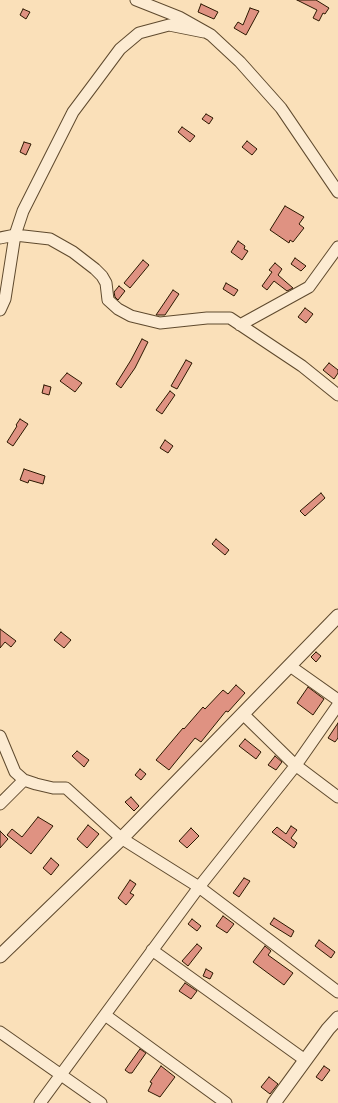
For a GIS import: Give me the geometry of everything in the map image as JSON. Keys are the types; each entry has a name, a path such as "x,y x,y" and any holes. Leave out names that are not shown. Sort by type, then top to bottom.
{"street":[{"path":"136,0 179,17 211,35 240,62 281,108 338,192"},
{"path":"0,310 4,299 15,235 23,211 73,112 120,49 140,33 169,25 204,32"},
{"path":"0,238 15,235 50,239 82,258 102,276 106,283 108,300 118,309 132,316 160,323 207,318 230,318 302,366 338,395"},
{"path":"240,325 309,287 338,247"},
{"path":"0,956 121,838 338,616"},
{"path":"290,666 338,700"},
{"path":"40,1103 198,887 296,765 338,705"},
{"path":"243,714 296,765 338,797"},
{"path":"0,736 15,772 24,780 42,785 66,788 121,838 198,887 338,992"},
{"path":"0,804 24,780"},
{"path":"152,950 305,1060"},
{"path":"105,1015 226,1103"},
{"path":"274,1103 328,1029 338,1018"},
{"path":"0,1032 101,1103"}],"building":[{"path":"297,0 316,0 329,8 325,14 323,13 319,21 313,18 317,10"},
{"path":"201,4 218,12 214,19 198,12"},
{"path":"250,8 259,11 246,35 234,28 238,22 243,25"},
{"path":"23,9 30,12 26,19 20,15"},
{"path":"206,114 213,118 209,124 202,119"},
{"path":"182,127 195,136 190,142 178,132"},
{"path":"247,141 257,149 252,155 242,147"},
{"path":"24,142 31,144 26,155 20,152"},
{"path":"285,206 304,217 299,224 304,228 293,242 290,240 289,243 270,230"},
{"path":"238,241 245,246 244,249 248,251 242,260 231,252"},
{"path":"295,258 306,266 301,271 291,264"},
{"path":"143,260 149,265 130,288 124,283"},
{"path":"275,263 282,269 278,275 293,288 287,291 274,281 267,290 262,286 272,272 269,270"},
{"path":"226,283 238,290 234,296 223,289"},
{"path":"119,286 125,291 118,300 115,297 114,292"},
{"path":"173,290 179,294 165,315 156,315"},
{"path":"305,308 313,314 306,323 298,317"},
{"path":"142,339 148,342 135,368 121,388 116,384"},
{"path":"186,360 192,363 177,389 171,386"},
{"path":"329,363 338,370 338,373 334,379 323,370"},
{"path":"67,373 82,383 75,392 60,381"},
{"path":"44,385 51,387 49,395 42,393"},
{"path":"170,391 175,395 162,414 156,410"},
{"path":"20,419 28,424 13,446 7,442"},
{"path":"165,440 173,446 168,453 160,448"},
{"path":"24,469 45,476 43,484 29,480 28,483 20,480"},
{"path":"321,493 325,498 305,516 300,511"},
{"path":"216,539 229,550 225,555 212,544"},
{"path":"0,629 16,641 11,647 5,642 0,648"},
{"path":"61,632 71,640 64,648 54,640"},
{"path":"316,652 321,656 316,662 311,657"},
{"path":"236,685 245,693 228,712 226,711 201,742 195,738 169,770 156,760 203,707 205,709 223,690 228,694"},
{"path":"308,687 324,699 313,715 297,703"},
{"path":"338,723 338,738 335,742 328,738"},
{"path":"245,739 261,752 256,759 239,746"},
{"path":"77,751 89,760 84,767 72,756"},
{"path":"275,756 282,762 276,770 268,765"},
{"path":"140,769 146,774 141,780 135,775"},
{"path":"131,797 139,806 134,811 125,802"},
{"path":"38,817 53,826 31,854 7,835 12,829 22,837"},
{"path":"88,825 99,834 87,848 77,839"},
{"path":"291,826 297,830 291,838 297,843 294,848 272,832 277,827 286,834"},
{"path":"191,828 199,836 187,848 179,841"},
{"path":"0,831 8,839 0,848"},
{"path":"51,858 59,865 51,875 43,868"},
{"path":"244,878 250,881 239,897 233,893"},
{"path":"130,880 136,884 130,893 134,895 126,905 118,898"},
{"path":"223,916 234,924 227,933 216,926"},
{"path":"274,918 294,931 291,937 270,924"},
{"path":"192,919 201,926 197,931 188,924"},
{"path":"319,940 335,952 331,958 315,946"},
{"path":"197,944 202,948 188,966 182,961"},
{"path":"265,946 271,951 268,955 293,973 284,985 253,962"},
{"path":"206,969 213,973 210,979 203,976"},
{"path":"185,983 197,991 191,999 179,991"},
{"path":"140,1049 146,1053 132,1073 129,1073 125,1070"},
{"path":"161,1066 175,1077 160,1097 148,1091 152,1083 150,1082"},
{"path":"324,1066 330,1070 322,1081 316,1077"},
{"path":"269,1077 278,1084 270,1094 261,1087"}]}
